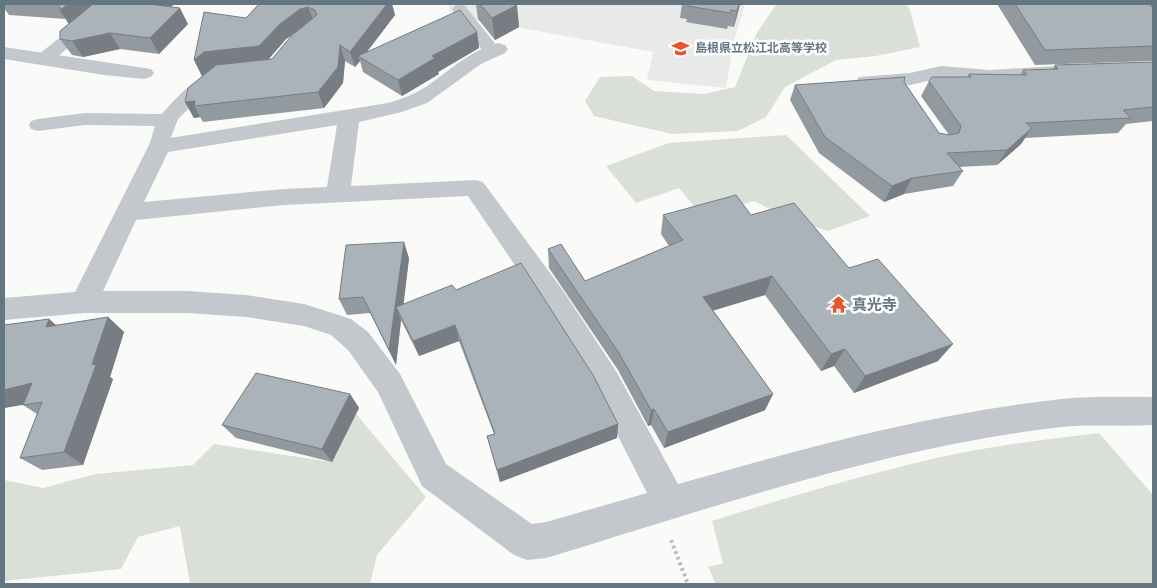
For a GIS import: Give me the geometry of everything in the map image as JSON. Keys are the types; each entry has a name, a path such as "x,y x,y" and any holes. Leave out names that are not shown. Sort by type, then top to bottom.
{"street":[{"path":"84,302 159,146 349,117 394,108 418,100 485,53 495,50"},
{"path":"4,53 144,73"},
{"path":"844,82 914,89 941,72 990,76 1072,71"},
{"path":"338,194 349,117"},
{"path":"127,212 338,194 475,188 554,300 605,380 663,488 668,504"},
{"path":"4,310 84,302 187,302 246,306 304,315 340,327 358,341 389,383 434,476 527,542 546,540 854,452 965,427 1064,413 1153,411"}],"lane":[{"path":"460,9 495,50"},
{"path":"44,59 95,17"},
{"path":"159,146 166,120 173,112 218,74 227,73"},
{"path":"38,125 85,118 166,120"}],"path":[{"path":"684,575 688,584"}],"shaded area":[{"name":"島根県立松江北高等学校","path":"449,4 745,4 733,44 726,88 647,80 653,52 455,16 449,11"},
{"path":"780,4 906,4 910,10 920,47 876,56 836,60 785,87 766,117 738,131 672,134 594,116 585,101 600,77 632,76 654,91 704,94 735,87 757,33 775,6"},
{"path":"786,135 870,216 828,231 784,217 754,201 702,216 679,188 636,203 606,166 669,143"},
{"path":"356,414 426,497 377,555 370,584 190,584 180,526 138,537 121,569 4,581 4,480 43,488 96,474 193,465 214,444 325,461"},
{"path":"1099,433 1153,495 1153,584 716,584 708,567 723,563 712,521 817,489 923,461 1033,441"}],"building":[{"path":"59,4 68,4 60,10"},
{"path":"93,4 149,4 180,8 150,38 110,33 72,41 60,39 60,31"},
{"path":"259,4 387,4 350,52 340,45 338,67 318,92 194,106 195,101 185,102 188,88 216,65 272,59 291,36 317,15 315,10 308,7 300,9 280,24 259,46 204,52 194,60 204,12 246,18"},
{"path":"480,4 516,4 517,5 492,18"},
{"path":"690,4 739,4 737,11 731,10 730,13 688,6"},
{"path":"1015,4 1149,4 1153,8 1153,46 1045,50"},
{"path":"460,10 477,32 432,56 435,58 398,80 358,56"},
{"path":"1153,62 1153,107 1123,110 1131,118 1026,123 1032,128 1007,150 947,153 963,171 912,178 892,186 825,137 795,85 905,77 904,82 939,133 949,135 959,133 961,126 929,81 932,77 971,77 969,74 1027,75 1023,70 1058,69 1055,65"},
{"path":"736,195 751,215 794,203 849,268 878,259 953,344 865,376 845,349 831,354 772,276 703,297 773,394 668,432 654,409 651,410 619,353 548,249 561,244 585,281 683,240 663,215"},
{"path":"404,242 389,350 363,297 339,299 346,245"},
{"path":"521,263 593,375 618,424 497,470 487,436 495,434 455,325 413,341 396,307 452,285 456,290"},
{"path":"108,317 92,364 96,365 64,452 20,458 42,402 23,405 32,383 4,390 4,325 49,319 46,327"},
{"path":"256,373 350,394 322,449 222,425"}],"place":[{"name":"島根県立松江北高等学校","path":"681,48"},
{"name":"真光寺","path":"838,305"}]}
